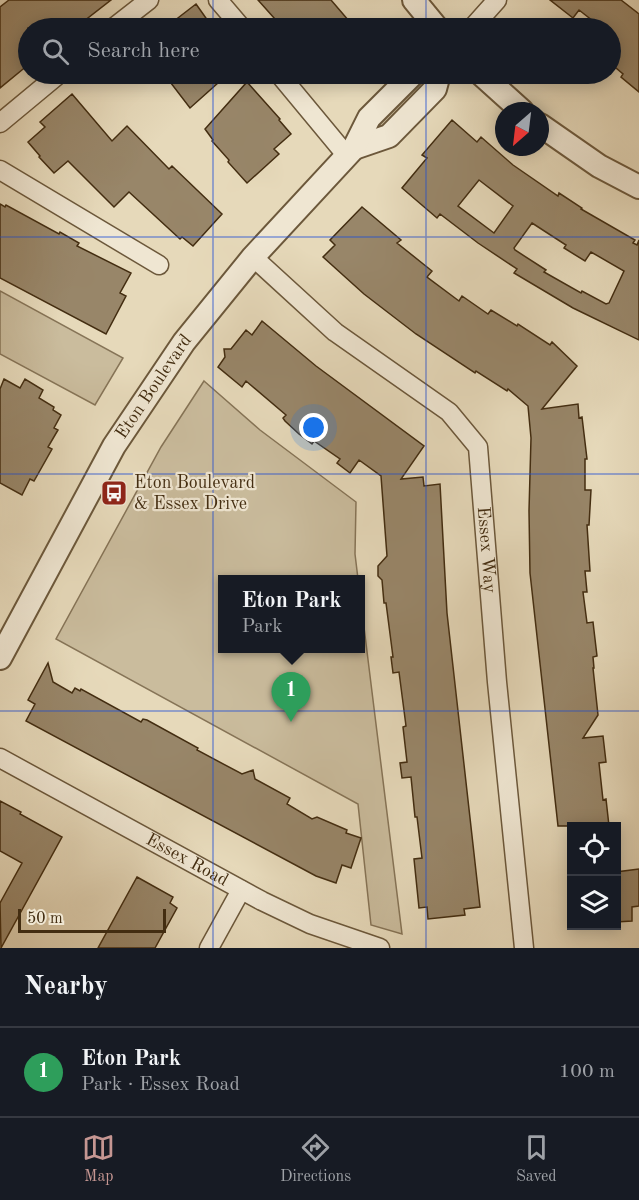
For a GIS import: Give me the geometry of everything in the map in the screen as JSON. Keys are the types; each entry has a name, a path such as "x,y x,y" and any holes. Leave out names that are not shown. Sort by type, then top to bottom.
{"street":[{"path":"126,18 148,0"},
{"path":"218,0 233,18"},
{"path":"414,0 429,18"},
{"path":"481,18 497,0"},
{"path":"0,123 48,84"},
{"path":"288,84 350,152"},
{"name":"Eton Boulevard","path":"0,657 114,446 184,342 253,257 350,152 369,118 403,84"},
{"name":"Eton Boulevard","path":"350,152 389,136 435,88 436,84"},
{"path":"492,84 512,102"},
{"path":"549,131 599,166 639,188"},
{"path":"0,170 159,265"},
{"name":"Essex Way","path":"253,257 335,332 449,412 478,447 497,682 524,948"},
{"name":"Essex Road","path":"0,758 241,890 310,924 380,948"},
{"path":"209,948 241,890"}],"shaded area":[{"path":"417,84 424,84 385,126 378,124"},
{"path":"0,291 123,358 95,405 0,354"},
{"path":"204,381 260,430 356,502 355,554 358,575 218,575 218,653 365,653 365,635 402,934 371,925 358,804 56,639 161,447"}],"building":[{"path":"9,0 111,0 88,18 18,18 18,73 0,88 0,7"},
{"path":"258,0 331,0 346,18 274,18"},
{"path":"550,0 621,0 639,14 639,92 621,77 623,74 621,72 621,18 589,18 579,10 573,18"},
{"path":"196,4 206,18 178,18"},
{"path":"172,84 217,84 190,108"},
{"path":"245,84 249,84 291,134 274,149 279,154 247,183 228,162 229,160 212,141 205,129"},
{"path":"72,94 112,141 127,126 169,169 172,166 222,214 193,246 182,237 180,239 129,192 114,207 68,161 54,173 39,157 28,142 45,127 40,122"},
{"path":"452,120 477,142 481,137 495,149 495,156 503,156 558,196 559,193 581,209 635,240 633,243 637,245 639,240 639,340 573,308 514,273 517,269 440,214 437,218 402,188 427,158 422,155","holes":["479,180 513,206 494,233 458,206","532,223 566,245 564,248 585,261 591,252 624,271 609,303 606,304 582,291 581,293 544,272 546,270 514,248"]},
{"path":"0,204 5,207 6,205 59,234 60,232 79,243 77,246 131,273 120,293 126,296 106,334 0,278"},
{"path":"362,207 401,240 397,243 432,271 427,277 459,301 462,296 488,314 491,310 550,345 552,342 577,366 542,409 578,404 579,418 582,417 587,459 585,459 585,490 591,490 589,525 587,525 590,571 585,571 587,592 583,592 587,623 593,622 597,656 593,657 593,668 598,715 583,738 603,736 606,762 599,763 603,800 606,799 609,822 567,822 567,826 558,826 530,573 531,438 528,406 508,389 507,391 476,371 475,373 416,334 364,294 323,257 335,245 330,240"},
{"path":"262,321 316,366 424,446 401,479 423,477 424,486 440,484 447,613 480,907 464,909 465,915 428,919 427,907 419,908 414,859 422,858 417,817 415,817 411,777 402,778 400,763 407,762 403,727 406,726 399,672 393,673 391,657 393,657 382,580 378,576 378,566 387,556 381,476 359,460 350,473 337,463 340,459 314,441 312,444 299,434 285,421 283,418 286,415 246,381 242,387 218,367 225,357 224,349 231,349 246,330 252,335"},
{"path":"4,379 20,388 25,379 43,390 39,398 54,407 53,410 61,415 54,428 58,430 48,447 52,449 34,481 30,479 22,495 0,483 0,389"},
{"path":"48,663 53,682 72,693 75,688 80,691 81,689 141,722 143,719 147,720 242,774 253,770 255,779 290,798 287,804 312,819 317,817 347,830 346,833 361,838 351,868 342,865 336,883 316,876 26,721 35,704 28,700"},
{"path":"0,801 62,837 1,948 0,903 22,863 0,851"},
{"path":"639,869 639,906 632,907 632,921 621,922 621,871"},
{"path":"137,877 173,897 170,903 177,908 155,948 98,948"}],"place":[{"name":"Eton Boulevard & Essex Drive","path":"114,493"},
{"name":"Eton Park","path":"291,722"}]}
